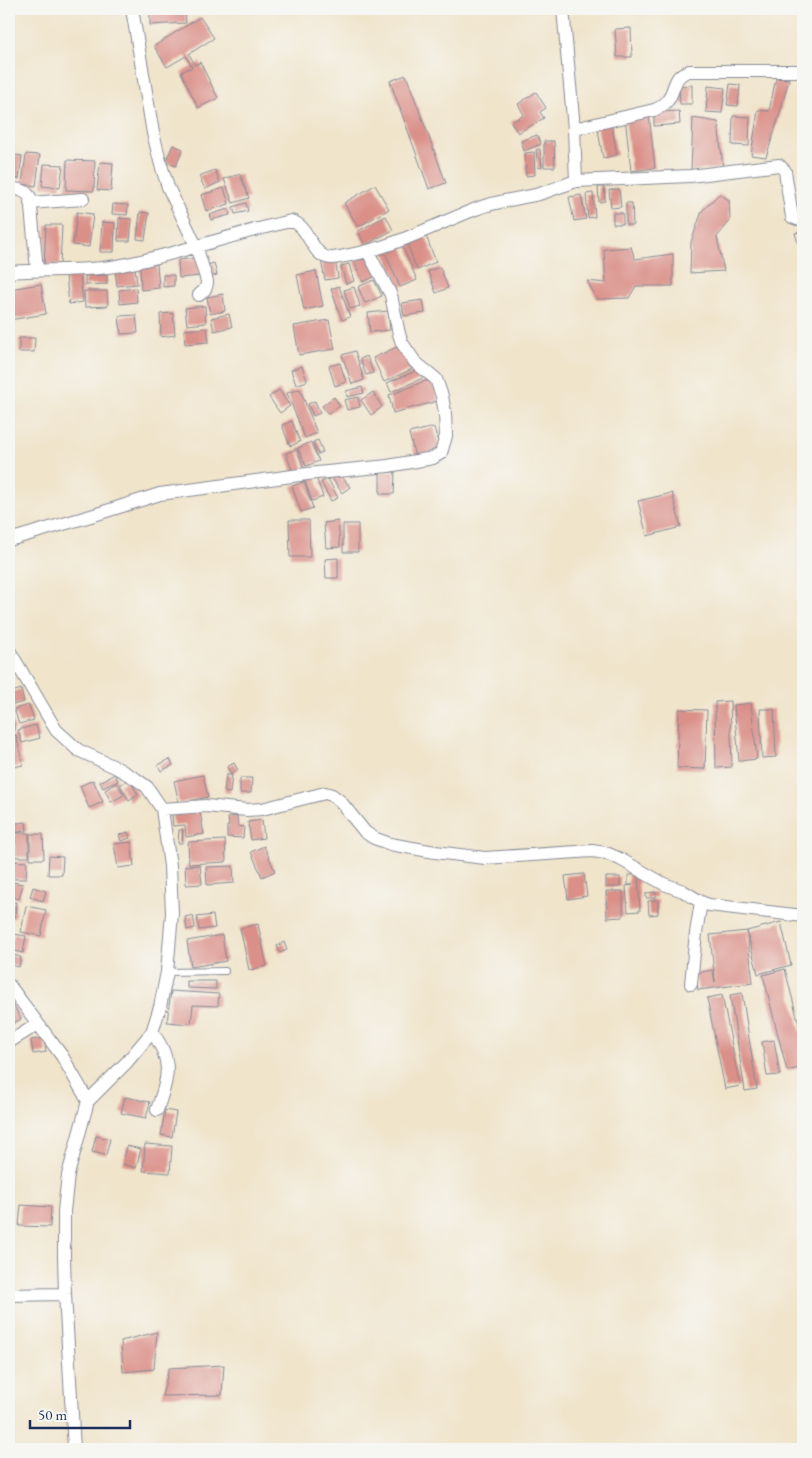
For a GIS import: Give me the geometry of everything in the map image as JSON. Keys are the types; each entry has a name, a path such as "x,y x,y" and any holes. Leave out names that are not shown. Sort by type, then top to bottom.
{"street":[{"path":"132,9 153,133 161,166 168,187 196,246 207,281 207,286 199,295"},
{"path":"563,9 574,129 576,180"},
{"path":"574,129 654,110 662,106 667,101 678,77 684,72 803,71"},
{"path":"9,272 110,267 150,259 290,221 300,226 317,251 324,256 332,258 368,252 495,203 542,193 576,180 690,176 778,166 785,171 792,217 797,220 803,220"},
{"path":"9,188 22,189 30,197 37,270"},
{"path":"30,202 83,199"},
{"path":"9,540 160,494 307,474 388,466 433,458 441,453 446,436 445,413 436,379 415,362 402,343 391,295 368,252"},
{"path":"9,650 56,730 78,750 117,768 147,788 162,809 170,875 172,913 167,972 160,1007 152,1032 127,1062 88,1101 68,1174 64,1211 65,1294 74,1449"},
{"path":"162,809 206,806 246,810 262,809 325,793 332,795 340,801 366,832 374,838 390,844 485,858 592,851 606,853 664,884 683,891 709,905 803,916"},
{"path":"691,984 701,902"},
{"path":"9,985 62,1056 88,1101"},
{"path":"9,1042 38,1024"},
{"path":"152,1032 160,1043 167,1064 166,1085 157,1110"},
{"path":"9,1295 65,1294"}],"lane":[{"path":"167,972 225,971"}],"building":[{"path":"150,9 185,9 186,23 150,25"},
{"path":"200,17 214,38 189,54 195,65 200,62 218,98 198,108 181,72 192,67 186,56 167,67 154,46"},
{"path":"631,28 632,57 617,57 615,29"},
{"path":"406,75 446,183 429,189 390,81"},
{"path":"776,78 789,79 766,157 751,155 758,110 769,111"},
{"path":"730,84 740,85 738,106 727,105"},
{"path":"692,85 692,104 680,104 679,86"},
{"path":"708,86 725,88 722,113 706,112"},
{"path":"536,92 546,108 540,112 544,118 518,133 511,122 524,115 518,104"},
{"path":"679,111 680,124 654,126 654,112"},
{"path":"649,114 655,168 631,171 625,117"},
{"path":"733,116 750,117 749,146 732,145"},
{"path":"693,118 718,122 723,168 691,171"},
{"path":"611,122 617,155 603,158 597,125"},
{"path":"537,135 541,144 524,151 521,141"},
{"path":"544,141 554,141 555,167 544,167"},
{"path":"173,145 183,149 176,166 165,162"},
{"path":"540,149 542,167 538,168 536,150"},
{"path":"534,152 535,175 526,176 525,153"},
{"path":"9,154 22,156 19,179 9,177"},
{"path":"26,154 40,155 36,186 22,184"},
{"path":"67,160 95,161 94,191 66,190"},
{"path":"100,162 113,163 111,191 97,190"},
{"path":"44,164 63,165 60,188 42,186"},
{"path":"215,170 220,182 205,189 199,176"},
{"path":"240,174 249,198 233,203 224,179"},
{"path":"375,185 389,209 358,227 344,203"},
{"path":"598,187 604,187 605,201 599,202"},
{"path":"224,188 229,204 206,211 201,195"},
{"path":"619,189 621,207 611,208 609,190"},
{"path":"593,193 595,217 588,218 586,194"},
{"path":"719,194 729,200 730,221 717,237 724,271 690,273 691,242 702,211"},
{"path":"581,195 586,219 574,221 569,197"},
{"path":"246,203 248,211 235,214 233,207"},
{"path":"626,203 632,203 633,225 626,225"},
{"path":"113,204 128,205 127,215 112,214"},
{"path":"228,209 230,215 211,220 209,215"},
{"path":"77,212 93,214 89,247 73,245"},
{"path":"140,212 149,213 145,240 137,239"},
{"path":"613,213 623,213 623,224 613,224"},
{"path":"386,216 393,230 365,245 358,231"},
{"path":"119,218 132,219 130,241 118,241"},
{"path":"102,222 115,223 114,252 100,252"},
{"path":"46,225 62,225 60,265 44,265"},
{"path":"803,231 803,260 795,233"},
{"path":"426,236 436,262 417,270 407,243"},
{"path":"401,243 417,280 400,287 384,250"},
{"path":"631,247 635,259 673,254 673,286 636,286 629,298 597,299 587,281 606,283 604,249"},
{"path":"368,254 378,275 363,282 354,261"},
{"path":"198,258 200,276 179,278 178,260"},
{"path":"335,258 338,278 325,280 321,260"},
{"path":"214,263 217,275 210,277 207,265"},
{"path":"157,264 159,288 141,290 140,266"},
{"path":"349,264 354,281 346,284 341,266"},
{"path":"135,267 137,284 117,286 115,269"},
{"path":"440,267 448,288 436,293 428,271"},
{"path":"316,271 323,306 304,310 297,275"},
{"path":"80,274 83,302 69,304 66,276"},
{"path":"107,275 107,284 85,285 85,276"},
{"path":"163,275 174,275 174,286 163,287"},
{"path":"374,280 382,296 365,303 358,287"},
{"path":"41,284 46,314 9,320 9,289"},
{"path":"339,286 350,317 342,320 331,289"},
{"path":"354,287 360,306 350,309 344,290"},
{"path":"136,288 137,302 120,304 119,290"},
{"path":"84,291 107,291 108,306 85,307"},
{"path":"223,294 225,311 210,314 207,297"},
{"path":"423,300 425,313 404,316 402,303"},
{"path":"205,306 206,323 187,325 185,308"},
{"path":"388,311 390,330 370,332 368,313"},
{"path":"173,313 175,335 161,337 160,314"},
{"path":"229,314 232,327 214,331 211,318"},
{"path":"136,315 138,333 121,334 119,316"},
{"path":"329,320 335,349 299,355 294,326"},
{"path":"207,328 209,342 185,344 184,330"},
{"path":"19,338 35,338 34,352 19,352"},
{"path":"401,345 412,369 384,382 373,358"},
{"path":"355,351 364,380 352,384 342,355"},
{"path":"367,356 373,373 366,375 360,359"},
{"path":"340,363 346,382 335,386 329,366"},
{"path":"302,366 307,381 296,385 291,370"},
{"path":"420,369 423,378 391,392 387,383"},
{"path":"433,379 438,401 393,413 389,395"},
{"path":"362,387 364,393 347,397 346,391"},
{"path":"300,389 317,433 305,438 287,393"},
{"path":"279,390 290,406 280,413 269,397"},
{"path":"373,392 382,407 371,415 361,400"},
{"path":"334,397 340,406 328,414 322,406"},
{"path":"358,397 360,407 347,410 344,400"},
{"path":"315,401 320,413 313,416 308,404"},
{"path":"292,421 300,442 290,446 282,425"},
{"path":"434,427 440,450 415,457 409,433"},
{"path":"318,440 323,452 318,454 313,442"},
{"path":"311,442 319,461 306,466 298,448"},
{"path":"297,449 305,472 294,476 286,453"},
{"path":"380,472 395,472 394,494 380,494"},
{"path":"339,473 350,487 342,493 332,478"},
{"path":"315,474 323,497 312,501 304,478"},
{"path":"328,479 338,498 331,501 321,482"},
{"path":"304,482 313,508 301,512 292,486"},
{"path":"672,493 681,527 647,536 638,501"},
{"path":"289,520 309,520 310,557 290,557"},
{"path":"338,521 340,547 326,548 324,523"},
{"path":"343,524 358,524 358,552 343,552"},
{"path":"338,558 338,578 326,578 325,559"},
{"path":"21,689 24,702 12,705 9,693"},
{"path":"730,701 732,767 716,768 715,702"},
{"path":"751,703 757,759 739,761 734,705"},
{"path":"29,705 34,720 19,724 14,709"},
{"path":"9,707 15,730 9,731"},
{"path":"679,709 707,710 705,769 677,768"},
{"path":"760,709 774,709 776,757 762,758"},
{"path":"36,725 40,738 22,743 18,730"},
{"path":"16,735 23,765 9,768 9,737"},
{"path":"170,759 173,765 161,771 158,765"},
{"path":"234,763 238,770 231,774 227,767"},
{"path":"115,774 118,781 103,788 100,782"},
{"path":"203,775 208,797 179,803 174,781"},
{"path":"226,775 232,775 230,793 224,792"},
{"path":"240,778 252,778 251,793 240,793"},
{"path":"129,779 138,795 129,801 120,785"},
{"path":"93,780 103,802 89,808 80,786"},
{"path":"117,783 124,795 111,802 105,790"},
{"path":"200,812 204,834 186,837 185,825 173,826 172,814"},
{"path":"237,816 238,826 244,827 243,838 227,837 228,817"},
{"path":"262,820 264,838 251,840 248,822"},
{"path":"26,822 27,831 9,833 9,824"},
{"path":"179,830 183,830 182,843 178,843"},
{"path":"128,832 130,838 121,841 119,835"},
{"path":"15,833 29,833 29,857 15,857"},
{"path":"30,834 43,834 44,859 30,859"},
{"path":"225,840 226,862 189,864 188,842"},
{"path":"131,842 134,866 118,868 114,844"},
{"path":"264,846 275,871 262,877 251,852"},
{"path":"49,856 63,857 62,875 48,875"},
{"path":"10,861 27,862 26,879 10,879"},
{"path":"200,865 202,884 186,885 185,866"},
{"path":"233,866 234,883 207,885 206,867"},
{"path":"584,874 587,896 568,899 565,876"},
{"path":"628,875 638,875 640,911 628,912 626,886 633,885 628,885"},
{"path":"606,877 620,877 620,887 606,887"},
{"path":"12,882 23,884 19,899 9,896"},
{"path":"33,887 46,891 43,901 30,897"},
{"path":"606,891 623,891 623,917 607,918"},
{"path":"656,892 656,898 646,898 646,893"},
{"path":"658,900 658,914 649,915 648,901"},
{"path":"9,902 16,902 15,918 9,917"},
{"path":"26,906 46,910 41,936 21,932"},
{"path":"193,915 195,928 187,930 185,917"},
{"path":"213,915 215,928 199,930 197,917"},
{"path":"781,922 791,965 758,974 747,931"},
{"path":"258,924 267,966 249,970 240,928"},
{"path":"747,931 753,983 698,990 695,973 713,970 715,982 710,935"},
{"path":"14,934 26,936 23,953 10,950"},
{"path":"222,935 226,961 191,967 187,941"},
{"path":"284,942 287,950 280,953 277,946"},
{"path":"10,954 21,957 19,967 9,965"},
{"path":"785,969 803,1041 803,1067 787,1071 763,975"},
{"path":"187,981 216,981 216,989 187,988"},
{"path":"171,991 219,994 218,1006 193,1005 191,1024 167,1022"},
{"path":"742,993 757,1089 745,1091 730,995"},
{"path":"722,995 740,1086 725,1089 707,998"},
{"path":"9,997 21,1019 9,1026"},
{"path":"44,1038 46,1052 33,1054 31,1040"},
{"path":"774,1040 780,1075 767,1076 762,1042"},
{"path":"125,1097 150,1102 146,1118 121,1113"},
{"path":"165,1110 176,1112 172,1137 161,1135"},
{"path":"96,1136 110,1139 106,1155 92,1152"},
{"path":"145,1144 172,1146 170,1173 143,1171"},
{"path":"127,1146 141,1149 136,1168 123,1164"},
{"path":"21,1205 51,1207 50,1227 19,1226"},
{"path":"157,1332 154,1369 123,1372 121,1341"},
{"path":"224,1365 222,1395 162,1396 169,1368"}]}
